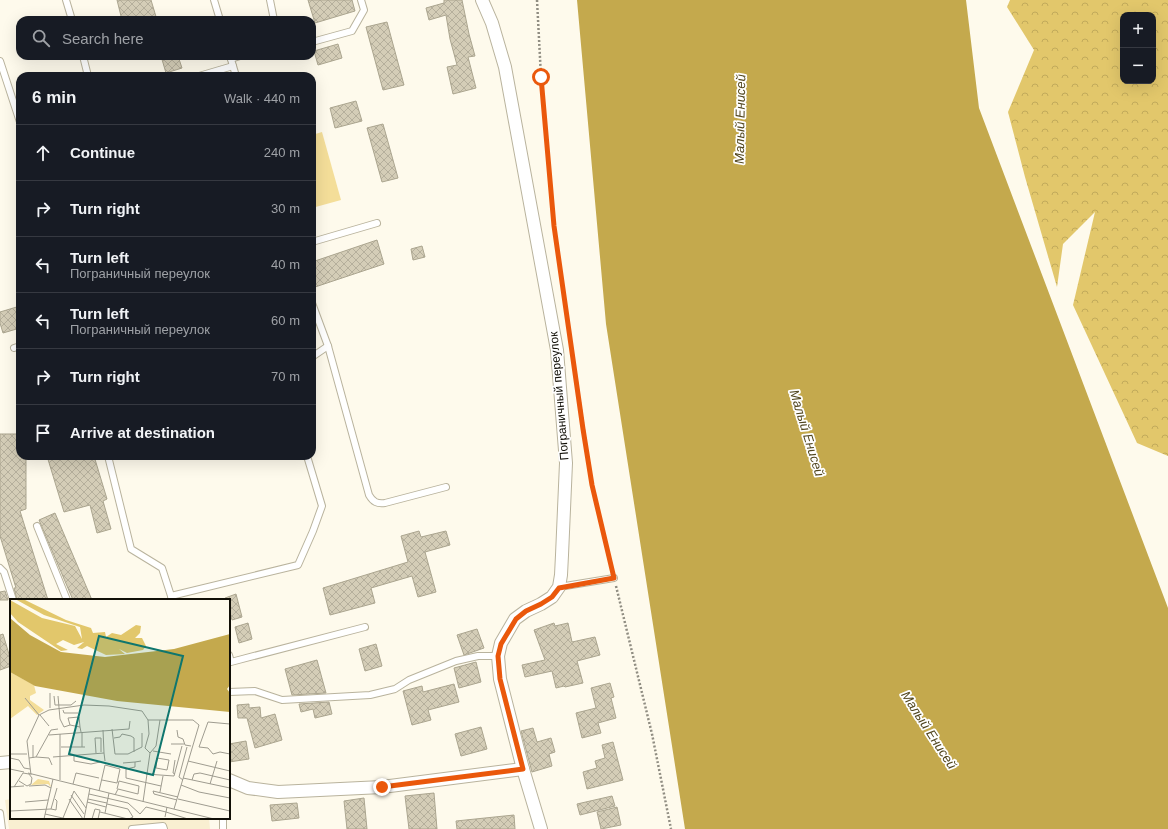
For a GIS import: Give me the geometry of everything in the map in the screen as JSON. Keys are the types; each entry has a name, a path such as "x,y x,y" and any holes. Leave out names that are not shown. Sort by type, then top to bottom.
{"street":[{"name":"Пограничный переулок","path":"482,0 492,23 505,67 557,350 566,463 562,562 559,588"},
{"path":"541,829 523,769 500,679 498,656 501,644 516,619 526,611 552,597 559,588"},
{"path":"0,763 10,762"},
{"path":"230,780 248,788 278,792 382,787 523,769"}],"lane":[{"path":"66,0 71,16"},
{"path":"214,0 219,16"},
{"path":"270,0 273,16"},
{"path":"316,41 352,31 364,10 361,0"},
{"path":"0,60 16,110"},
{"path":"83,60 87,72"},
{"path":"231,60 235,72"},
{"path":"213,72 233,66"},
{"path":"316,241 377,223"},
{"path":"316,314 328,346 369,495 372,500 378,504 385,503 446,487"},
{"path":"316,354 328,346"},
{"path":"109,460 132,549 162,568 172,598 298,565 322,506 308,460"},
{"path":"37,526 67,599"},
{"path":"0,568 4,572 13,599"},
{"path":"559,588 614,578"},
{"path":"230,658 231,662 365,627"},
{"path":"230,692 255,691 282,700 370,695 395,689 409,680 456,661 478,656 498,656"},
{"path":"0,813 2,829"},
{"path":"223,819 224,829"},
{"path":"132,829 163,826 164,829"}],"path":[{"path":"537,0 541,77 554,226 592,485 652,734 671,829"}],"shaded area":[{"path":"322,132 341,200 316,207 316,134"},
{"path":"10,799 10,819 209,819 210,829 9,829 5,800"}],"green space":[{"path":"1010,0 1168,0 1168,456 1137,443 1073,305 1095,212 1063,244 1057,287 1008,112 1034,50 1007,7"}],"water":[{"name":"Малый Енисей","path":"577,0 966,0 979,108 1168,608 1168,829 685,829 606,324"}],"building":[{"path":"117,0 151,0 156,16 121,16"},
{"path":"308,0 352,0 355,11 316,23 316,16 313,16"},
{"path":"444,0 462,0 475,56 468,57 476,88 453,94 447,67 457,65 450,39 446,15 429,20 426,8 444,3"},
{"path":"387,22 404,85 383,90 366,27"},
{"path":"338,44 342,58 318,65 316,50"},
{"path":"162,60 179,60 182,68 166,72"},
{"path":"356,101 362,121 335,128 330,108"},
{"path":"383,124 398,178 382,182 367,128"},
{"path":"377,240 384,264 316,287 316,261"},
{"path":"422,246 425,257 413,260 411,249"},
{"path":"16,307 16,329 3,333 0,323 0,312"},
{"path":"0,434 16,434 16,460 26,460 26,509 20,511 48,599 17,599 14,588 16,588 0,536"},
{"path":"48,460 95,460 107,499 103,501 111,529 97,533 90,505 64,512"},
{"path":"55,513 92,599 73,599 39,520"},
{"path":"419,531 421,537 446,531 450,545 425,552 436,592 418,597 412,576 371,588 375,603 330,615 323,588 408,562 401,536"},
{"path":"5,591 8,600 0,600 0,592"},
{"path":"236,594 242,617 232,620 230,613 230,599 225,598"},
{"path":"248,623 252,639 239,643 235,627"},
{"path":"554,623 555,626 568,623 572,642 595,637 600,655 577,661 583,683 556,688 552,671 525,677 522,665 545,660 534,630"},
{"path":"477,629 484,648 464,655 457,635"},
{"path":"3,634 10,658 10,666 0,670 0,635"},
{"path":"376,644 382,666 365,671 359,649"},
{"path":"317,660 326,693 292,695 285,669"},
{"path":"476,662 481,682 459,688 454,668"},
{"path":"610,683 614,697 611,698 616,718 598,723 601,733 582,738 576,713 596,708 591,688"},
{"path":"454,684 459,702 428,710 431,720 412,725 403,691 422,686 423,692"},
{"path":"329,702 332,714 315,718 313,709 301,712 299,704"},
{"path":"249,704 249,708 260,707 261,718 275,714 282,740 255,748 247,718 238,718 237,705"},
{"path":"481,727 487,749 461,756 455,734"},
{"path":"533,728 537,742 551,738 555,752 549,754 552,766 532,772 521,731"},
{"path":"246,741 249,759 230,762 230,744"},
{"path":"613,742 623,780 587,789 583,772 597,768 595,761 605,758 602,745"},
{"path":"434,793 437,829 409,829 405,796"},
{"path":"612,796 615,806 580,815 577,804"},
{"path":"364,798 367,829 347,829 344,801"},
{"path":"297,803 299,818 272,821 270,805"},
{"path":"617,807 621,825 601,829 597,812"},
{"path":"514,815 515,829 457,829 456,821"}],"route":[{"path":"382,787 523,769 500,679 498,656 501,644 508,630 516,619 526,611 552,597 559,588 614,578 592,485 583,429 554,226 541,77"}]}
